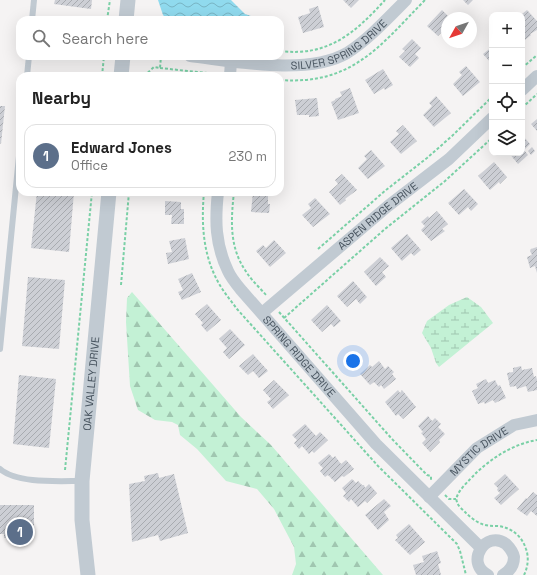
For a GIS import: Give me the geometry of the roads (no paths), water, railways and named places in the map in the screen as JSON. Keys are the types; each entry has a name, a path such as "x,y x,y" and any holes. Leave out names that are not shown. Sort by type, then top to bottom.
{"street":[{"path":"126,16 128,0"},
{"name":"SILVER SPRING DRIVE","path":"224,60 304,66 326,61 345,54 361,43 382,25 406,0"},
{"path":"121,72 123,60"},
{"path":"231,72 232,61"},
{"path":"525,87 537,76"},
{"name":"ASPEN RIDGE DRIVE","path":"262,313 388,206 449,159 490,120"},
{"name":"OAK VALLEY DRIVE","path":"88,575 82,520 82,481 109,196"},
{"name":"SPRING RIDGE DRIVE","path":"218,196 216,233 228,271 242,291 376,444 481,548"},
{"name":"MYSTIC DRIVE","path":"429,496 477,448 514,425 537,420"},
{"path":"488,575 484,573 479,566 477,557 481,548 486,543 494,540 504,542 510,548 514,556 513,565 509,572 503,575"}],"lane":[{"path":"32,16 34,0"},
{"path":"27,72 29,60"},
{"path":"0,349 16,187"},
{"path":"0,469 12,477 24,479 82,481"}],"water":[{"path":"158,0 231,0 245,14 251,16 164,16"}],"place":[{"name":"Edward Jones","path":"20,532"}]}
